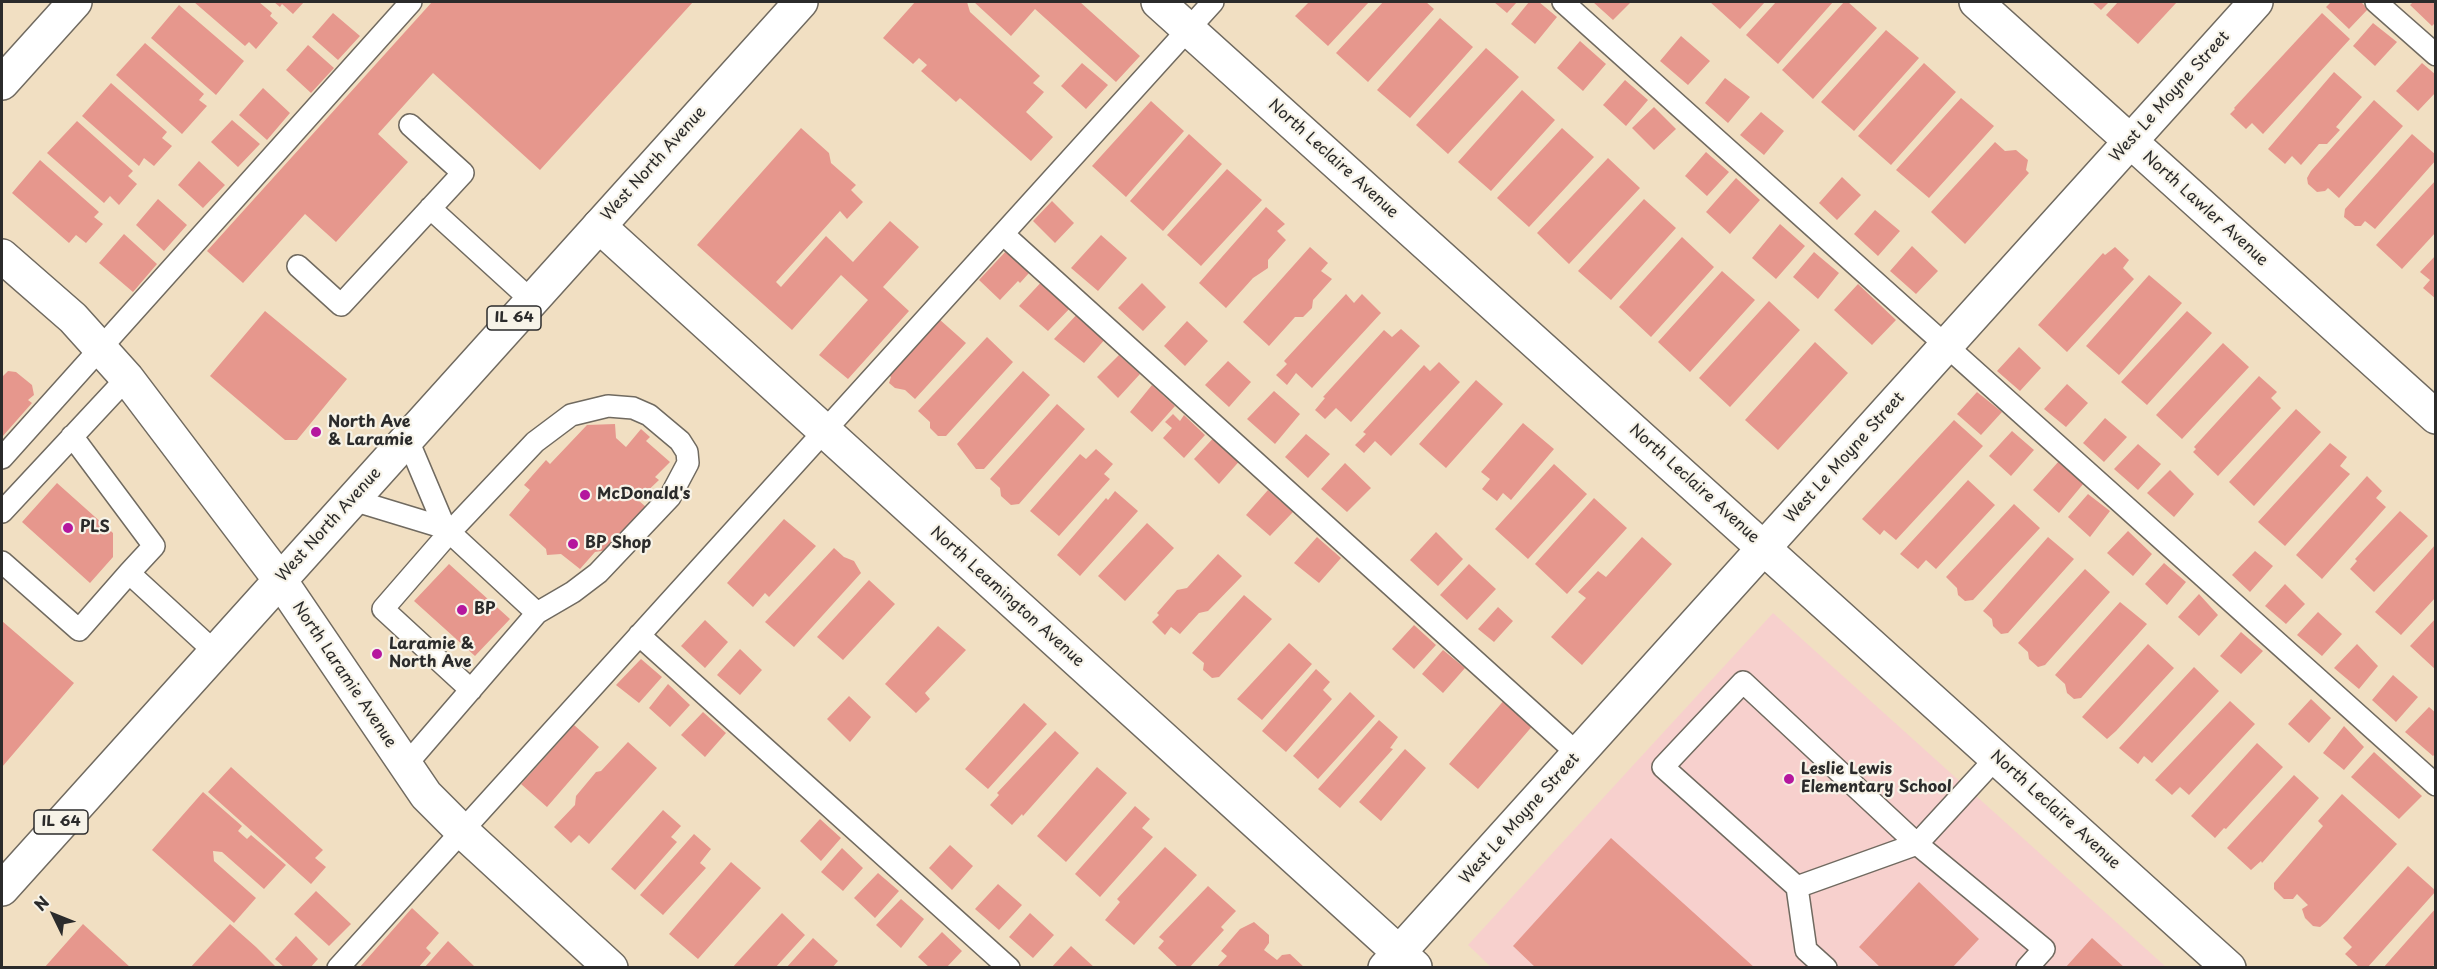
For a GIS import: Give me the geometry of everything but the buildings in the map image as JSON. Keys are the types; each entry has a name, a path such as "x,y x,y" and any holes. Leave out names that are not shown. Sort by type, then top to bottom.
{"street":[{"path":"2,83 75,2"},
{"name":"West North Avenue","path":"2,889 801,2"},
{"name":"North Leclaire Avenue","path":"1158,2 2229,968"},
{"name":"North Lawler Avenue","path":"1976,2 2436,417"},
{"name":"West Le Moyne Street","path":"1400,963 1578,753 2256,2"},
{"name":"North Leamington Avenue","path":"599,226 824,430 1400,963"},
{"name":"North Laramie Avenue","path":"2,256 72,318 127,378 280,580 426,795 611,968"}],"lane":[{"path":"2,458 411,2"},
{"path":"338,968 1213,2"},
{"path":"1563,2 2436,785"},
{"path":"2376,2 2436,55"},
{"path":"298,266 341,305 463,173 410,125"},
{"path":"430,208 531,300"},
{"path":"1003,234 1578,753"},
{"path":"2,512 127,378"},
{"path":"405,766 471,690 537,613 573,592 598,573 670,497 688,463 687,452 680,441 649,415 633,408 608,406 570,415 535,442 447,531 383,609 471,690"},
{"path":"2,562 79,630 154,546 72,436"},
{"path":"407,438 447,531"},
{"path":"353,500 447,531 537,613"},
{"path":"129,573 214,652"},
{"path":"639,635 1010,968"},
{"path":"1826,968 1806,950 1797,887 1664,768 1743,682 1917,844 2044,949 2027,968"},
{"path":"1797,887 1917,844 1997,757"}],"shaded area":[{"name":"Leslie Lewis Elementary School","path":"1773,613 2166,967 1492,968 1468,945"}],"place":[{"name":"North Ave & Laramie","path":"316,432"},
{"name":"McDonald's","path":"585,495"},
{"name":"PLS","path":"68,528"},
{"name":"BP Shop","path":"573,544"},
{"name":"BP","path":"462,610"},
{"name":"Laramie & North Ave","path":"377,654"},
{"name":"Leslie Lewis Elementary School","path":"1789,779"}]}
